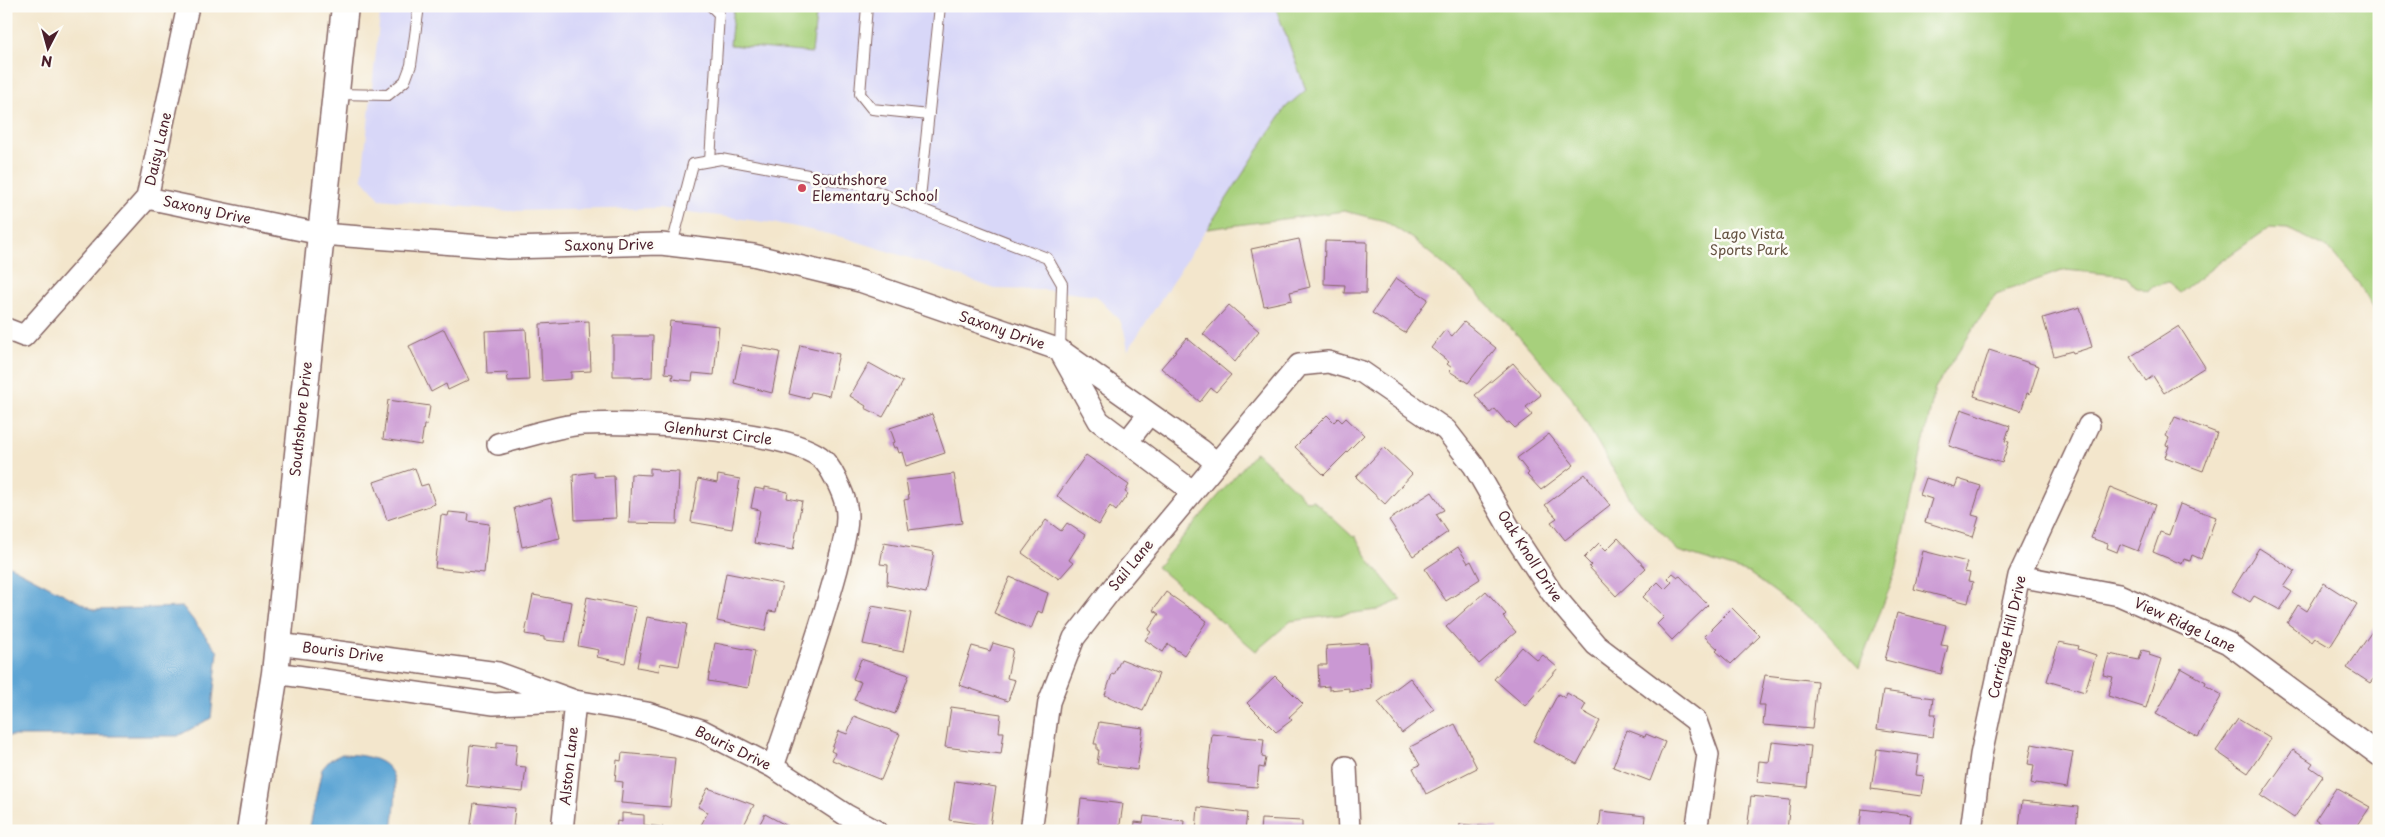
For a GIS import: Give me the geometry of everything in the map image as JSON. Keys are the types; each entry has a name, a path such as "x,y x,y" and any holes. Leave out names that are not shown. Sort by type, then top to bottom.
{"street":[{"name":"Daisy Lane","path":"15,333 147,198 188,6"},
{"name":"Southshore Drive","path":"250,831 275,673 345,6"},
{"name":"Saxony Drive","path":"147,198 321,234 508,248 672,245 753,255 860,281 1060,350 1216,463"},
{"name":"Saxony Drive","path":"1060,350 1099,421 1192,492"},
{"name":"Sail Lane","path":"1031,831 1049,702 1074,638 1115,585 1299,365 1328,362"},
{"name":"Oak Knoll Drive","path":"1328,362 1362,372 1446,430 1474,466 1510,529 1552,593 1596,645 1696,721 1708,755 1696,831"},
{"path":"1126,442 1149,414"},
{"name":"Glenhurst Circle","path":"498,444 581,424 659,426 757,436 795,445 821,457 834,476 846,506 844,542 831,592 773,767"},
{"name":"Carriage Hill Drive","path":"1971,831 1981,755 2020,576 2089,425"},
{"name":"View Ridge Lane","path":"2020,576 2119,594 2228,643 2379,755"},
{"name":"Bouris Drive","path":"278,644 498,673 575,701 647,713 701,730 773,767 846,815 876,831"},
{"path":"463,699 468,668"},
{"name":"Bouris Drive","path":"275,673 494,704 575,701"},
{"name":"Alston Lane","path":"562,831 575,701"},
{"path":"1346,767 1349,831"}],"lane":[{"path":"336,94 388,95 405,81 411,65 420,6"},
{"path":"710,161 719,14 711,6"},
{"path":"867,6 860,94 872,109 929,115"},
{"path":"919,208 940,6"},
{"path":"672,245 693,164 721,159 857,184 1047,258 1062,284 1060,350"}],"shaded area":[{"name":"Southshore Elementary School","path":"381,6 1275,6 1306,90 1286,107 1128,350 1120,320 1096,296 1046,290 995,289 922,262 846,238 787,225 659,208 509,211 380,199 362,178"}],"green space":[{"path":"734,6 817,6 812,53 730,45"},
{"name":"Lago Vista Sports Park","path":"1275,6 2379,6 2379,320 2359,284 2330,250 2288,229 2269,228 2180,293 2167,282 2150,288 2148,291 2134,286 2128,276 2065,270 1996,294 1935,388 1897,568 1859,668 1817,623 1749,573 1678,551 1634,505 1570,395 1524,342 1473,289 1414,240 1385,221 1344,211 1207,229 1286,107 1306,90"},
{"path":"1256,452 1307,501 1313,500 1353,537 1355,536 1371,563 1401,600 1377,610 1291,621 1256,651 1157,567"}],"water":[{"path":"6,564 94,610 183,607 218,652 211,718 178,736 6,736"},
{"path":"342,754 377,760 387,766 392,774 395,785 392,831 309,831 322,769 330,760"}],"building":[{"path":"1299,239 1310,287 1290,292 1292,300 1264,306 1251,249"},
{"path":"1325,241 1367,242 1366,293 1344,293 1345,285 1324,284"},
{"path":"1396,278 1428,299 1405,333 1372,313"},
{"path":"1229,305 1259,331 1235,362 1203,334"},
{"path":"2080,307 2092,347 2054,356 2043,318"},
{"path":"589,321 591,371 571,372 571,379 542,381 540,324"},
{"path":"670,321 719,326 714,375 693,373 692,381 672,379 673,374 665,373"},
{"path":"1464,322 1496,348 1468,383 1449,371 1452,368 1447,364 1449,362 1431,348 1445,330 1452,336"},
{"path":"2179,326 2205,367 2164,393 2153,376 2146,381 2130,357"},
{"path":"444,329 469,380 448,390 446,384 431,392 409,346"},
{"path":"526,329 529,380 508,381 507,373 487,374 485,331"},
{"path":"613,336 653,336 652,377 632,378 632,376 613,376"},
{"path":"1187,338 1231,375 1216,392 1211,388 1200,402 1161,368"},
{"path":"742,345 780,352 772,393 734,383"},
{"path":"800,345 839,354 829,396 811,392 809,399 789,394"},
{"path":"1989,350 2039,366 2030,394 2027,393 2021,411 1974,396"},
{"path":"869,363 903,382 883,417 865,408 866,406 850,396"},
{"path":"1513,363 1541,395 1526,407 1532,415 1515,428 1509,422 1507,423 1495,409 1490,413 1475,395"},
{"path":"388,400 430,406 427,425 424,425 421,445 383,439"},
{"path":"1961,409 2010,426 2005,441 2009,442 2002,463 1949,446"},
{"path":"932,414 945,453 906,466 902,452 899,453 897,447 894,448 892,443 895,442 890,428"},
{"path":"1327,415 1334,422 1338,418 1342,422 1346,418 1364,435 1324,475 1295,447"},
{"path":"2175,417 2217,433 2203,471 2165,457 2169,446 2166,445 2169,438 2166,436"},
{"path":"1549,434 1574,465 1541,490 1527,475 1529,473 1517,458"},
{"path":"1384,447 1412,474 1385,504 1356,477"},
{"path":"1086,455 1129,485 1125,492 1128,494 1116,511 1110,506 1099,525 1057,496"},
{"path":"415,468 421,486 428,484 435,504 387,520 374,482"},
{"path":"650,468 659,469 659,471 679,472 677,524 629,523 631,474 650,475"},
{"path":"594,472 594,477 614,476 616,518 575,520 573,475"},
{"path":"954,474 962,523 909,530 904,500 909,499 906,480"},
{"path":"1585,474 1610,505 1565,540 1551,522 1557,518 1545,505"},
{"path":"718,475 740,479 732,529 691,522 698,479 717,483"},
{"path":"1926,478 1955,487 1958,479 1981,486 1972,515 1979,517 1973,537 1925,522 1932,499 1920,495"},
{"path":"765,487 788,492 787,498 802,501 793,550 754,543 760,510 751,508 755,488 765,490"},
{"path":"2110,487 2155,505 2138,551 2120,544 2117,552 2107,548 2108,544 2091,538"},
{"path":"1432,492 1444,510 1436,514 1448,532 1413,556 1389,520"},
{"path":"551,498 560,538 522,547 514,508"},
{"path":"2180,504 2216,517 2201,559 2192,555 2190,561 2184,559 2182,564 2153,552 2160,532 2169,535"},
{"path":"449,512 469,514 468,521 489,524 484,573 435,568 441,515 448,516"},
{"path":"1046,520 1061,531 1067,523 1085,535 1069,560 1073,563 1059,579 1022,553"},
{"path":"1618,538 1646,568 1616,596 1589,567 1591,565 1584,558 1599,543 1606,550"},
{"path":"884,543 934,552 926,593 887,585 888,565 880,564"},
{"path":"1458,547 1468,563 1471,561 1480,579 1446,601 1425,569"},
{"path":"2259,548 2295,571 2284,587 2292,592 2280,610 2254,596 2250,602 2232,591"},
{"path":"1923,551 1967,562 1964,572 1970,573 1968,581 1973,582 1968,603 1914,589"},
{"path":"726,573 782,584 776,612 769,611 765,631 717,621"},
{"path":"1673,573 1678,577 1680,576 1708,605 1672,640 1657,624 1664,617 1643,597 1658,582 1665,589 1672,582 1668,578"},
{"path":"1010,577 1048,593 1042,613 1038,611 1031,629 994,613"},
{"path":"2324,583 2357,604 2330,647 2315,638 2312,642 2287,623 2298,605 2307,611"},
{"path":"1486,591 1506,614 1503,617 1516,632 1479,664 1446,627"},
{"path":"1166,592 1207,621 1184,655 1168,644 1163,652 1145,640 1151,632 1148,630 1159,614 1153,610"},
{"path":"533,595 572,602 565,642 544,640 544,637 525,634"},
{"path":"587,597 636,607 625,663 597,657 599,650 578,646"},
{"path":"872,606 911,613 903,652 863,644"},
{"path":"1732,608 1760,636 1731,664 1716,651 1718,649 1704,636"},
{"path":"1897,613 1946,625 1941,645 1948,646 1941,674 1885,660"},
{"path":"647,617 687,624 679,666 660,663 659,671 637,667"},
{"path":"2379,621 2379,680 2375,677 2370,683 2347,668"},
{"path":"2059,642 2079,646 2078,649 2096,655 2085,692 2047,681"},
{"path":"715,643 755,651 748,688 708,681"},
{"path":"993,643 1013,649 1007,678 1015,680 1008,701 959,685 972,646 990,651"},
{"path":"1368,643 1371,688 1349,692 1349,688 1329,690 1329,686 1319,687 1318,665 1327,665 1326,646"},
{"path":"1522,647 1537,660 1543,655 1558,668 1525,706 1494,679"},
{"path":"2142,650 2150,652 2149,655 2161,659 2146,708 2108,696 2113,677 2103,675 2109,654 2139,660"},
{"path":"861,659 909,675 895,714 854,700 861,682 853,679"},
{"path":"1121,659 1159,674 1143,711 1105,695 1112,674 1114,675"},
{"path":"2181,668 2206,682 2205,685 2222,695 2198,737 2156,714"},
{"path":"1765,675 1817,681 1812,729 1763,725 1765,705 1759,705"},
{"path":"1275,676 1303,704 1289,717 1292,720 1276,732 1247,703"},
{"path":"1410,678 1434,709 1402,733 1378,702"},
{"path":"1883,691 1933,698 1931,714 1936,714 1933,737 1877,729"},
{"path":"1567,693 1586,704 1582,711 1600,721 1577,764 1533,741 1558,694 1565,698"},
{"path":"951,707 1001,714 999,732 1004,732 1001,754 945,747"},
{"path":"854,716 900,734 881,780 832,760 835,753 831,751 839,731 847,734"},
{"path":"2238,719 2271,739 2248,773 2216,751"},
{"path":"1099,722 1143,728 1137,770 1097,764 1099,750 1097,750 1097,744 1094,744"},
{"path":"1455,724 1477,768 1426,794 1413,768 1420,765 1410,747"},
{"path":"1627,730 1645,737 1646,734 1665,742 1650,781 1613,767"},
{"path":"1212,734 1264,739 1262,757 1266,758 1264,768 1259,767 1257,787 1207,783"},
{"path":"497,742 517,744 515,766 526,767 523,792 466,786 470,745 497,748"},
{"path":"1772,742 1811,746 1807,787 1757,782 1759,761 1769,762"},
{"path":"2032,744 2073,752 2067,788 2036,783 2035,785 2031,784 2034,765 2028,764"},
{"path":"1877,749 1919,755 1916,775 1924,776 1921,796 1871,789"},
{"path":"2293,750 2313,763 2310,767 2323,776 2294,818 2261,796"},
{"path":"622,753 675,758 670,807 621,803 623,782 615,781 617,760 621,761"},
{"path":"955,781 996,787 990,826 949,820"},
{"path":"708,788 754,805 741,831 713,831 701,825 708,812 698,807"},
{"path":"2336,788 2370,807 2354,831 2331,831 2315,820"},
{"path":"1751,796 1790,800 1787,831 1747,831"},
{"path":"1081,799 1123,804 1119,831 1077,831"},
{"path":"2022,801 2078,807 2076,831 2026,831 2019,828"},
{"path":"474,803 515,808 513,827 519,827 519,831 470,831"},
{"path":"1198,807 1247,813 1245,831 1196,831"},
{"path":"1862,809 1911,815 1909,831 1859,831"},
{"path":"1601,811 1645,816 1644,826 1650,827 1650,831 1599,831"},
{"path":"622,813 644,815 644,825 663,827 663,831 616,831 617,821 622,822"},
{"path":"765,814 791,828 789,831 756,831"},
{"path":"1144,816 1184,821 1183,831 1134,831 1135,822 1143,823"},
{"path":"1261,819 1302,821 1302,831 1260,831"},
{"path":"1460,824 1498,828 1498,831 1459,831"}],"place":[{"name":"Southshore Elementary School","path":"802,188"}]}
